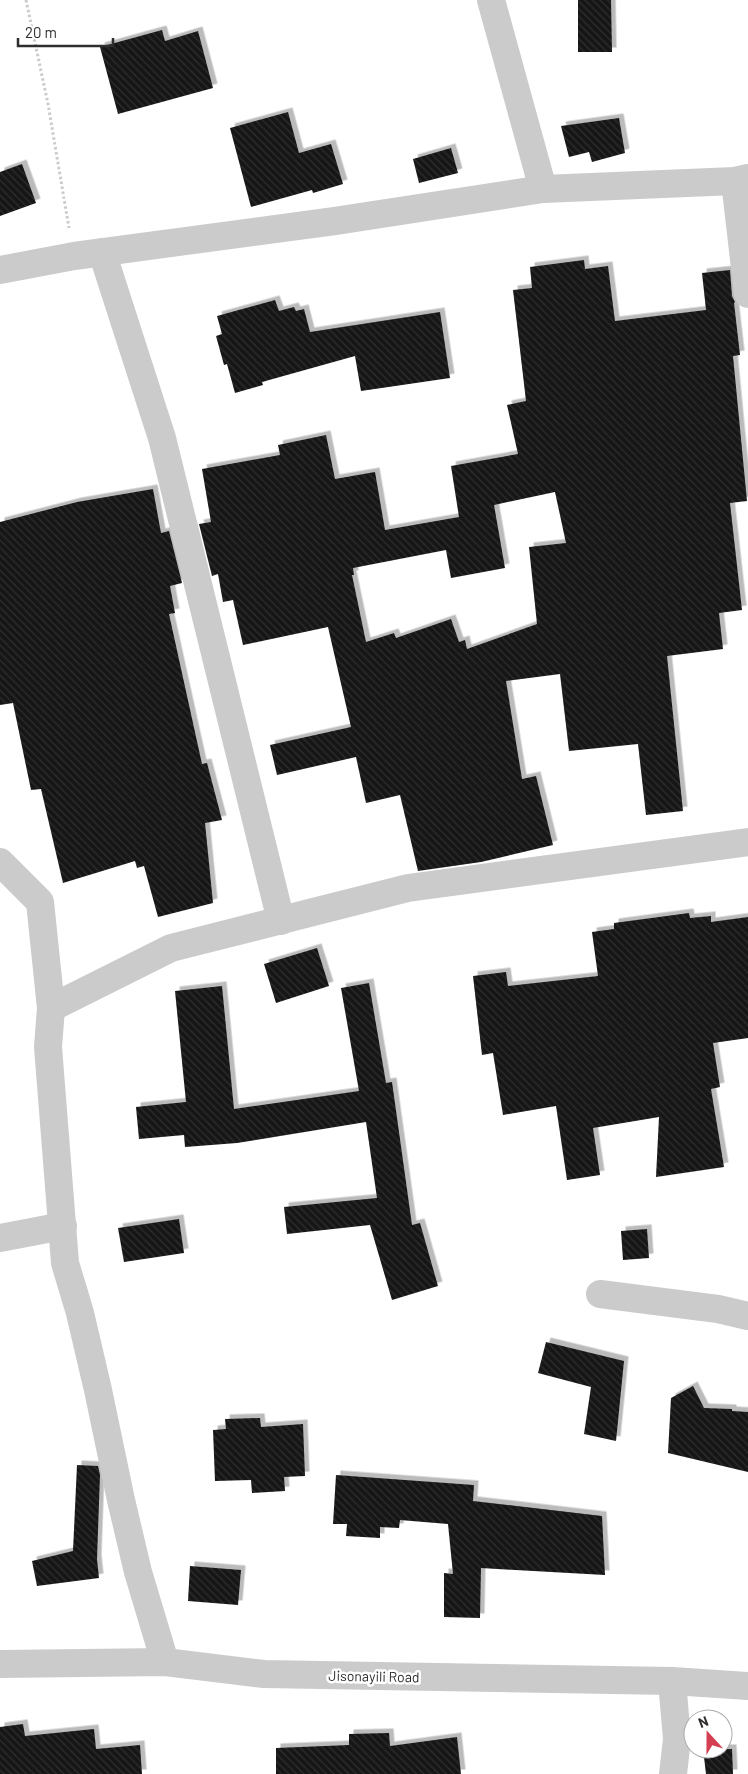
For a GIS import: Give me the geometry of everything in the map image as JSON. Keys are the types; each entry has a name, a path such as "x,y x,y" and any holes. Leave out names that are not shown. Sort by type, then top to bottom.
{"street":[{"path":"491,0 543,189"},
{"path":"0,270 74,256 335,221 543,189 742,180 748,294"},
{"path":"102,252 162,438 281,921"},
{"path":"51,1008 171,948 408,888 748,842"},
{"path":"0,862 40,902 51,1008 48,1047 65,1263 80,1313 96,1380 138,1572 165,1662"},
{"path":"0,1238 63,1226"},
{"path":"600,1294 718,1309 748,1316"},
{"name":"Jisonayili Road","path":"0,1664 165,1662 264,1674 672,1681 748,1686"},
{"path":"672,1681 677,1739 673,1774"}],"path":[{"path":"26,0 48,104 74,256"}],"building":[{"path":"578,0 611,0 612,52 578,52"},
{"path":"162,30 165,41 198,31 213,88 118,114 100,47"},
{"path":"288,112 299,153 331,144 343,184 313,193 312,190 251,207 230,128"},
{"path":"619,118 625,153 592,162 589,152 569,157 561,126"},
{"path":"451,148 458,173 419,183 413,159"},
{"path":"22,164 36,203 0,216 0,172"},
{"path":"584,260 585,269 608,266 615,321 706,310 702,273 730,270 740,355 733,356 747,501 730,503 742,610 719,613 723,649 667,656 683,811 646,815 638,744 569,751 560,674 506,681 522,779 536,776 553,845 481,862 418,871 400,795 366,803 356,757 277,775 270,745 351,727 328,627 243,645 233,600 223,602 218,574 212,576 199,524 211,522 202,469 280,455 278,445 326,435 335,479 375,472 385,530 459,517 451,466 518,454 507,405 526,401 513,290 532,288 530,267","holes":["555,492 566,543 529,547 537,624 467,649 465,640 459,642 451,619 396,638 394,633 366,642 352,575 354,575 353,568 446,550 451,578 505,568 494,505"]},
{"path":"275,300 279,311 294,307 296,311 304,309 310,332 440,312 450,378 361,391 355,356 262,382 263,385 235,393 227,364 224,365 216,336 222,334 217,316"},
{"path":"153,489 161,533 169,531 182,583 170,586 175,613 169,614 202,764 207,763 222,820 205,823 213,903 158,917 144,866 137,868 135,861 63,883 41,789 31,790 13,703 0,705 0,522 77,502"},
{"path":"689,913 690,918 711,916 711,922 748,917 748,1038 713,1043 720,1087 711,1089 724,1167 656,1177 659,1117 593,1128 600,1175 567,1180 556,1106 503,1115 493,1053 482,1055 473,976 506,972 508,986 598,976 592,932 614,929 614,923"},
{"path":"317,948 329,986 276,1003 264,964"},
{"path":"369,983 386,1083 392,1082 412,1225 420,1223 438,1286 392,1300 370,1225 287,1234 284,1207 377,1198 366,1122 237,1143 185,1147 184,1135 139,1139 136,1107 186,1102 175,991 222,986 234,1109 359,1091 341,988"},
{"path":"179,1219 184,1253 124,1262 118,1228"},
{"path":"647,1229 649,1258 623,1260 621,1231"},
{"path":"546,1342 624,1361 616,1441 584,1434 591,1387 538,1373"},
{"path":"693,1386 704,1408 732,1409 732,1411 748,1412 748,1472 668,1453 671,1398"},
{"path":"260,1418 261,1427 303,1424 305,1476 284,1477 285,1491 252,1493 251,1480 215,1481 213,1430 226,1429 225,1419"},
{"path":"77,1465 98,1466 100,1475 97,1559 99,1578 37,1586 32,1561 73,1551"},
{"path":"336,1475 474,1485 473,1501 602,1516 605,1575 481,1568 480,1618 444,1617 444,1573 453,1574 448,1524 400,1520 399,1528 380,1527 380,1538 346,1536 347,1524 333,1524"},
{"path":"190,1566 241,1570 238,1605 188,1601"},
{"path":"23,1724 25,1736 94,1729 96,1749 140,1745 142,1774 0,1774 0,1727"},
{"path":"389,1733 390,1746 457,1737 461,1774 276,1774 276,1748 349,1745 349,1734"},
{"path":"704,1759 732,1759 733,1774 706,1774"}]}
